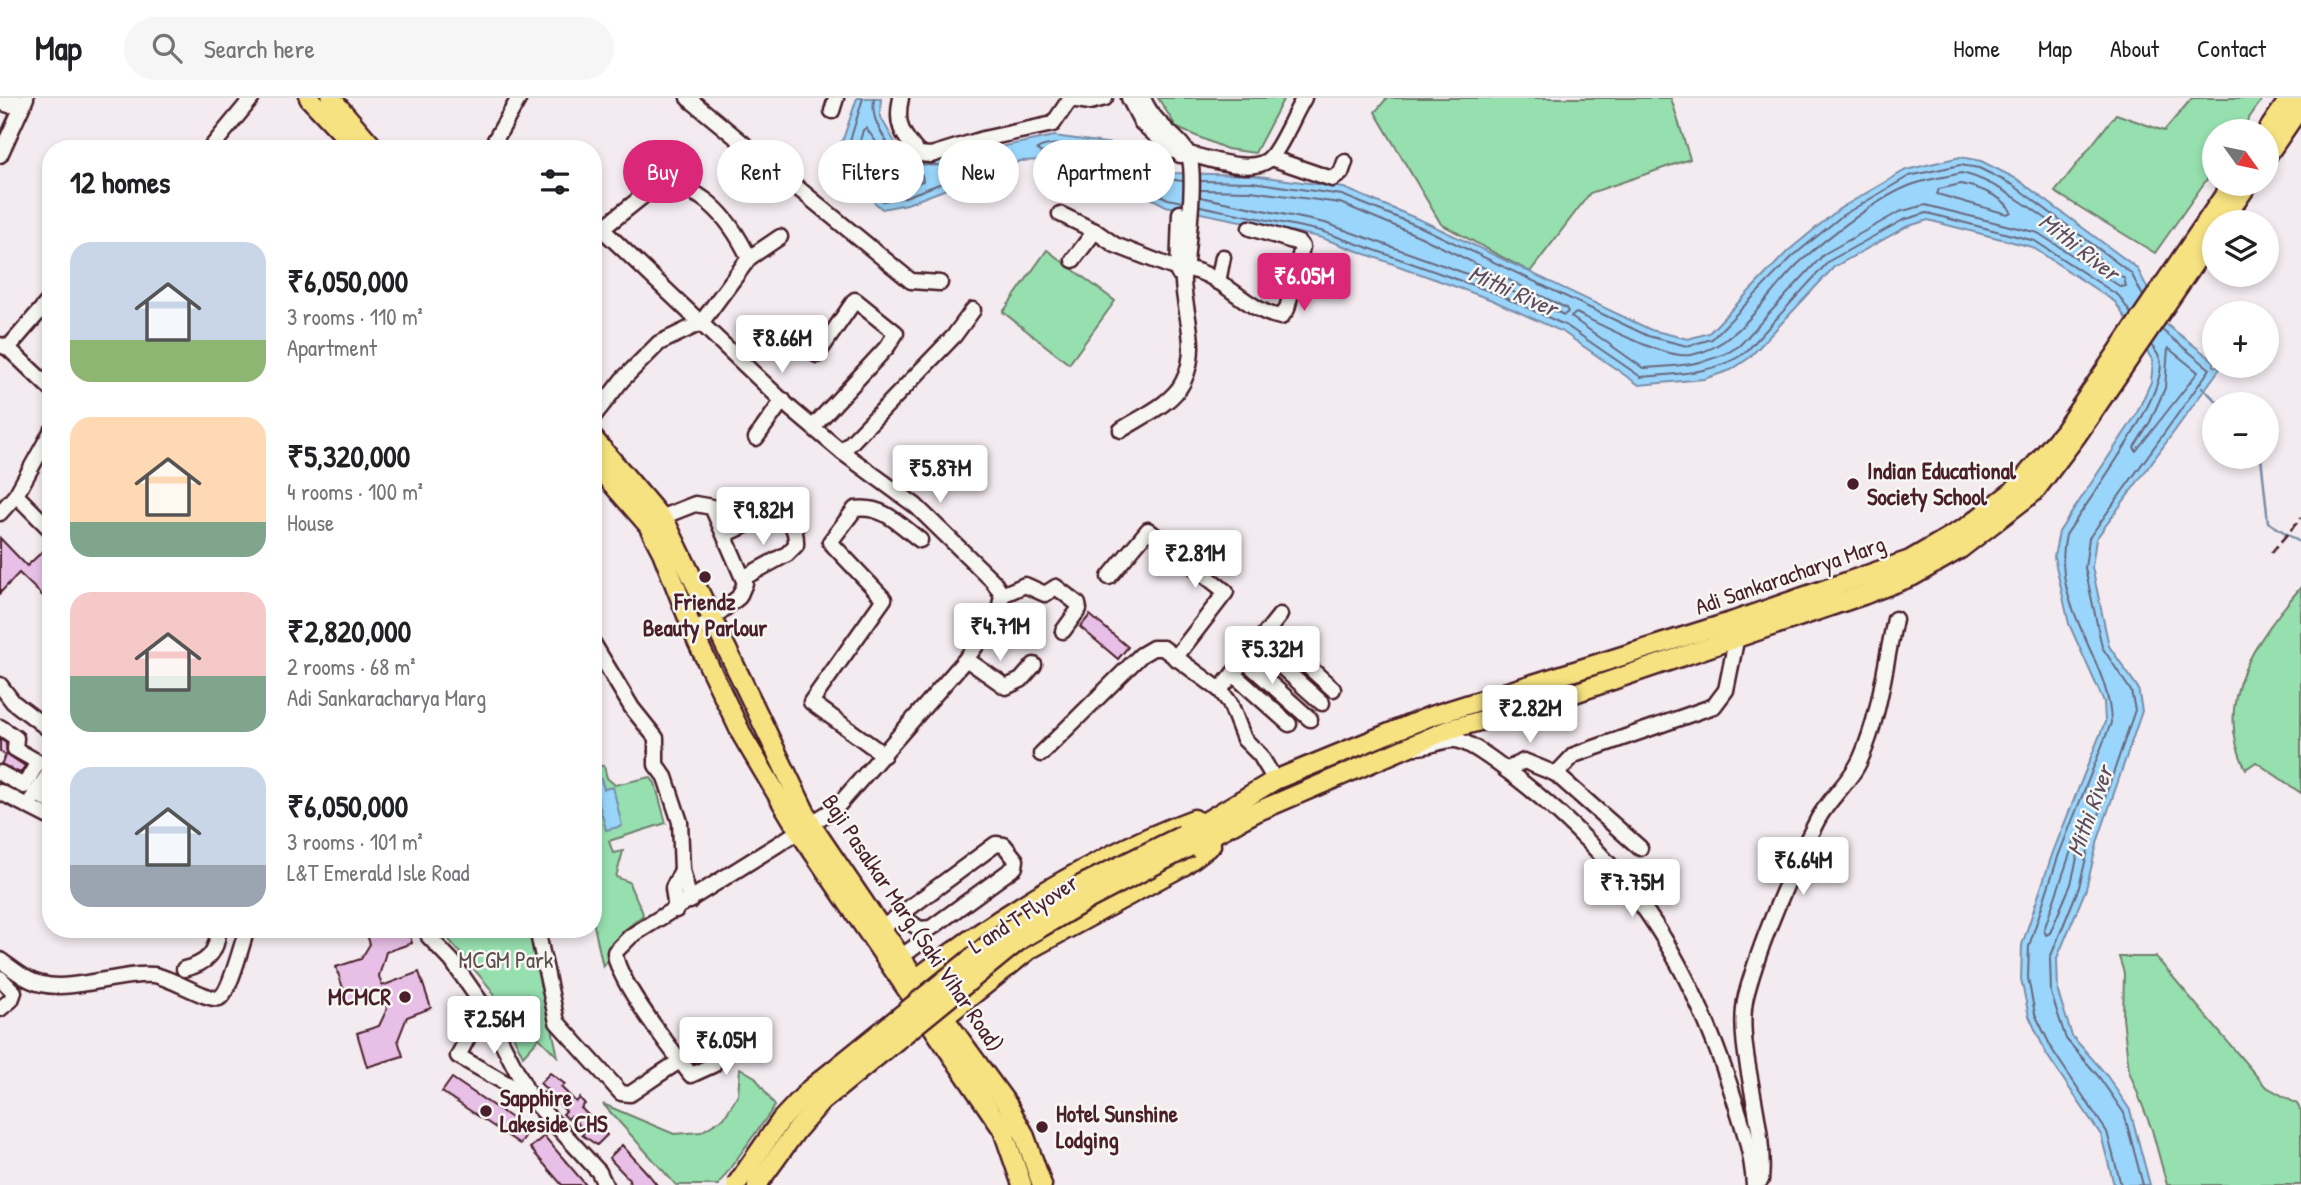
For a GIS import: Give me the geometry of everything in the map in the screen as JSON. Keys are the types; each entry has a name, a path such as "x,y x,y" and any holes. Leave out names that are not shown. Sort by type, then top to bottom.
{"main road":[{"path":"309,98 349,140"},
{"path":"331,98 367,140"},
{"path":"2276,119 2290,98"},
{"path":"2279,138 2301,106"},
{"name":"Adi Sankaracharya Marg","path":"1218,814 1275,780 1472,700 1512,692 1740,619 1910,560 1968,527 2013,491 2064,431 2224,196"},
{"name":"Adi Sankaracharya Marg","path":"1256,812 1450,729 1539,705 1738,639 1913,576 1976,540 2034,492 2077,436 2202,252"},
{"name":"Baji Pasalkar Marg (Saki Vihar Road)","path":"602,448 662,517 712,616 806,829 882,928 901,957 910,983"},
{"name":"Baji Pasalkar Marg (Saki Vihar Road)","path":"602,472 648,525 662,552 694,633 743,737 910,983 1007,1104 1024,1134 1026,1181"},
{"path":"939,1022 1009,964 1098,909 1183,866 1256,812"},
{"name":"L and T Flyover","path":"736,1185 781,1121 810,1089 998,937 1083,884 1256,812"},
{"path":"910,983 984,930 1076,874 1193,819 1218,814"},
{"name":"L and T Flyover","path":"757,1185 821,1102 1006,951 1186,841 1218,814"},
{"path":"984,930 1009,964"}],"street":[{"path":"0,102 9,105 13,98"},
{"path":"0,155 26,98"},
{"path":"218,140 253,98"},
{"path":"495,140 519,98"},
{"path":"688,98 911,281 940,283"},
{"path":"901,98 898,121 902,135 919,154 932,155 983,139 1053,124 1070,99 1090,102 1105,98"},
{"path":"1129,98 1142,123 1185,162 1243,166 1262,164 1271,158 1304,98"},
{"path":"1121,430 1170,399 1182,384 1189,366 1192,339 1181,273 1185,162 1150,116 1143,98"},
{"path":"1271,158 1332,179 1341,173 1345,162"},
{"path":"602,228 648,192 658,188 672,188 699,197 723,214 749,258"},
{"path":"1060,214 1095,231 1115,245 1181,273 1218,282 1254,306 1276,316 1284,315 1302,247 1294,241 1250,228"},
{"path":"1073,260 1095,231"},
{"path":"539,938 557,1022 621,1093 630,1094 677,1056 619,973 615,952 631,936 836,808 966,659 998,616 1002,595 993,581 916,506 842,452 602,236"},
{"path":"602,406 622,380 659,343 701,323 749,258 780,237"},
{"path":"1218,282 1223,257"},
{"path":"813,427 887,347 896,332 855,300 817,355"},
{"path":"42,307 4,347 42,381"},
{"path":"842,452 954,336 973,310"},
{"path":"756,438 783,400"},
{"path":"0,513 16,495 42,448"},
{"path":"16,495 42,521"},
{"path":"662,517 695,505 712,508 743,578 744,588 740,597 712,616 694,633"},
{"path":"716,514 738,516 765,506 770,511 783,514 790,522 796,545 788,554 743,578"},
{"path":"884,755 811,702 884,598 830,542 855,509 867,507 882,510 920,540"},
{"path":"725,536 770,511"},
{"path":"1109,577 1148,530 1226,592 1175,658"},
{"path":"1002,595 1025,585 1045,594 1060,587 1078,604 1079,609 1063,631"},
{"path":"1220,690 1280,615"},
{"path":"1556,774 1574,755 1714,706 1726,690 1740,619"},
{"path":"1760,1185 1764,1152 1743,1025 1746,998 1763,943 1818,819 1860,762 1868,741 1895,619"},
{"path":"1268,630 1333,689"},
{"path":"1256,644 1322,703"},
{"path":"1041,754 1141,655 1153,648 1163,648 1220,690 1230,703 1244,739 1260,755 1275,780"},
{"path":"602,658 632,708 656,738 656,765 665,778 680,822 682,870 690,901"},
{"path":"966,659 1006,687 1021,680 1034,665"},
{"path":"1244,660 1310,719"},
{"path":"1233,674 1289,724"},
{"path":"0,685 13,702 42,724"},
{"path":"0,727 16,738 15,749 38,762 26,785 5,776 1,792 42,801"},
{"path":"1409,747 1427,748 1454,740 1465,743 1506,770 1544,799 1603,854 1641,900 1693,990 1724,1068 1751,1150 1754,1185"},
{"path":"1506,770 1524,761 1556,774 1640,848"},
{"path":"32,799 42,783"},
{"path":"32,799 42,809"},
{"path":"882,928 899,915 996,844 1004,845 1016,860 1015,867 936,925 925,929 913,926 899,915"},
{"path":"676,910 673,888 682,870"},
{"path":"901,957 920,943 925,929"},
{"path":"0,960 42,985 181,975 201,965 209,957 217,938"},
{"path":"181,975 209,999 222,997 244,938"},
{"path":"430,938 452,961 484,1007 530,1097 599,1172 605,1185"},
{"path":"0,978 14,992 11,1000 0,1009"},
{"path":"484,1007 458,1056 530,1097"}],"green space":[{"path":"1158,98 1284,98 1255,153 1227,149 1177,128"},
{"path":"1387,98 1671,98 1690,159 1590,193 1530,272 1441,224 1375,112"},
{"path":"2192,98 2263,98 2248,119 2202,119 2202,186 2155,253 2055,192 2116,114 2164,131"},
{"path":"1047,250 1115,301 1069,364 1003,312"},
{"path":"2301,587 2301,793 2256,762 2246,769 2236,744 2233,719 2236,695 2255,649"},
{"path":"604,766 607,778 615,785 650,777 655,783 666,823 609,841 613,853 623,851 616,877 629,882 643,915 623,932 603,967 597,938 602,938"},
{"name":"MCGM Park","path":"448,938 533,938 558,1057 539,1038 523,1056 490,988"},
{"path":"2119,957 2156,957 2265,1086 2297,1104 2301,1111 2301,1185 2167,1185 2152,1130 2129,1071 2123,1018 2124,973"},
{"path":"740,1068 755,1077 775,1106 718,1185 676,1185 603,1104 674,1134 701,1132 724,1118 738,1095"}],"water":[{"path":"857,98 881,98 880,116 894,140 843,140"},
{"path":"1054,136 1083,140 1035,140"},
{"path":"1033,140 1033,160 1020,161 1019,143"},
{"name":"Mithi River","path":"1960,157 1981,161 2017,179 2137,268 2166,324 2202,352 2202,378 2213,378 2096,539 2092,567 2109,646 2138,688 2142,711 2098,840 2086,889 2057,958 2058,992 2072,1036 2105,1073 2130,1110 2150,1185 2114,1185 2101,1135 2047,1055 2029,1016 2021,979 2022,945 2053,852 2105,722 2104,702 2069,624 2054,557 2059,532 2136,415 2151,382 2153,361 2115,302 2032,247 1928,220 1906,227 1834,267 1749,358 1731,370 1704,379 1639,385 1563,332 1492,300 1319,237 1160,203 1175,203 1175,173 1252,175 1344,188 1425,222 1651,330 1688,339 1709,333 1788,251 1839,209 1906,170"},
{"path":"938,158 938,192 924,198 924,159"},
{"path":"875,203 910,203 907,204 882,209"},
{"path":"602,782 604,789 613,787 622,826 606,830 602,815"}],"building":[{"path":"0,538 27,566 42,552 42,595 19,573 0,593"},
{"path":"1090,615 1128,647 1118,659 1080,627"},
{"path":"0,739 6,743 7,754 25,766 20,773 1,764 6,755 0,751"},
{"name":"MCMCR","path":"368,938 411,938 412,943 386,952 379,976 382,986 419,972 431,1008 407,1017 398,1040 403,1056 367,1067 357,1033 379,1026 387,1009 381,991 348,1003 336,967 361,959 370,944"},
{"path":"550,1073 565,1084 561,1087 576,1102 580,1098 585,1104 581,1108 595,1122 598,1119 603,1124 599,1128 607,1135 597,1145 582,1135 585,1132 571,1116 568,1119 563,1114 566,1111 551,1096 549,1098 543,1093 547,1090 540,1083"},
{"name":"Sapphire Lakeside CHS","path":"452,1078 529,1130 520,1144 442,1092"},
{"name":"Sapphire Lakeside CHS","path":"544,1136 586,1185 562,1185 530,1148"},
{"path":"622,1145 657,1185 630,1185 629,1179 609,1158"}],"waterway":[{"path":"2202,387 2207,392"},
{"path":"2262,469 2268,522 2301,543"}],"railway":[{"path":"2271,553 2301,518"}],"place":[{"name":"Indian Educational Society School","path":"1853,484"},
{"name":"Friendz Beauty Parlour","path":"705,577"},
{"name":"MCMCR","path":"405,997"},
{"name":"Sapphire Lakeside CHS","path":"486,1111"},
{"name":"Hotel Sunshine Lodging","path":"1042,1127"}]}
